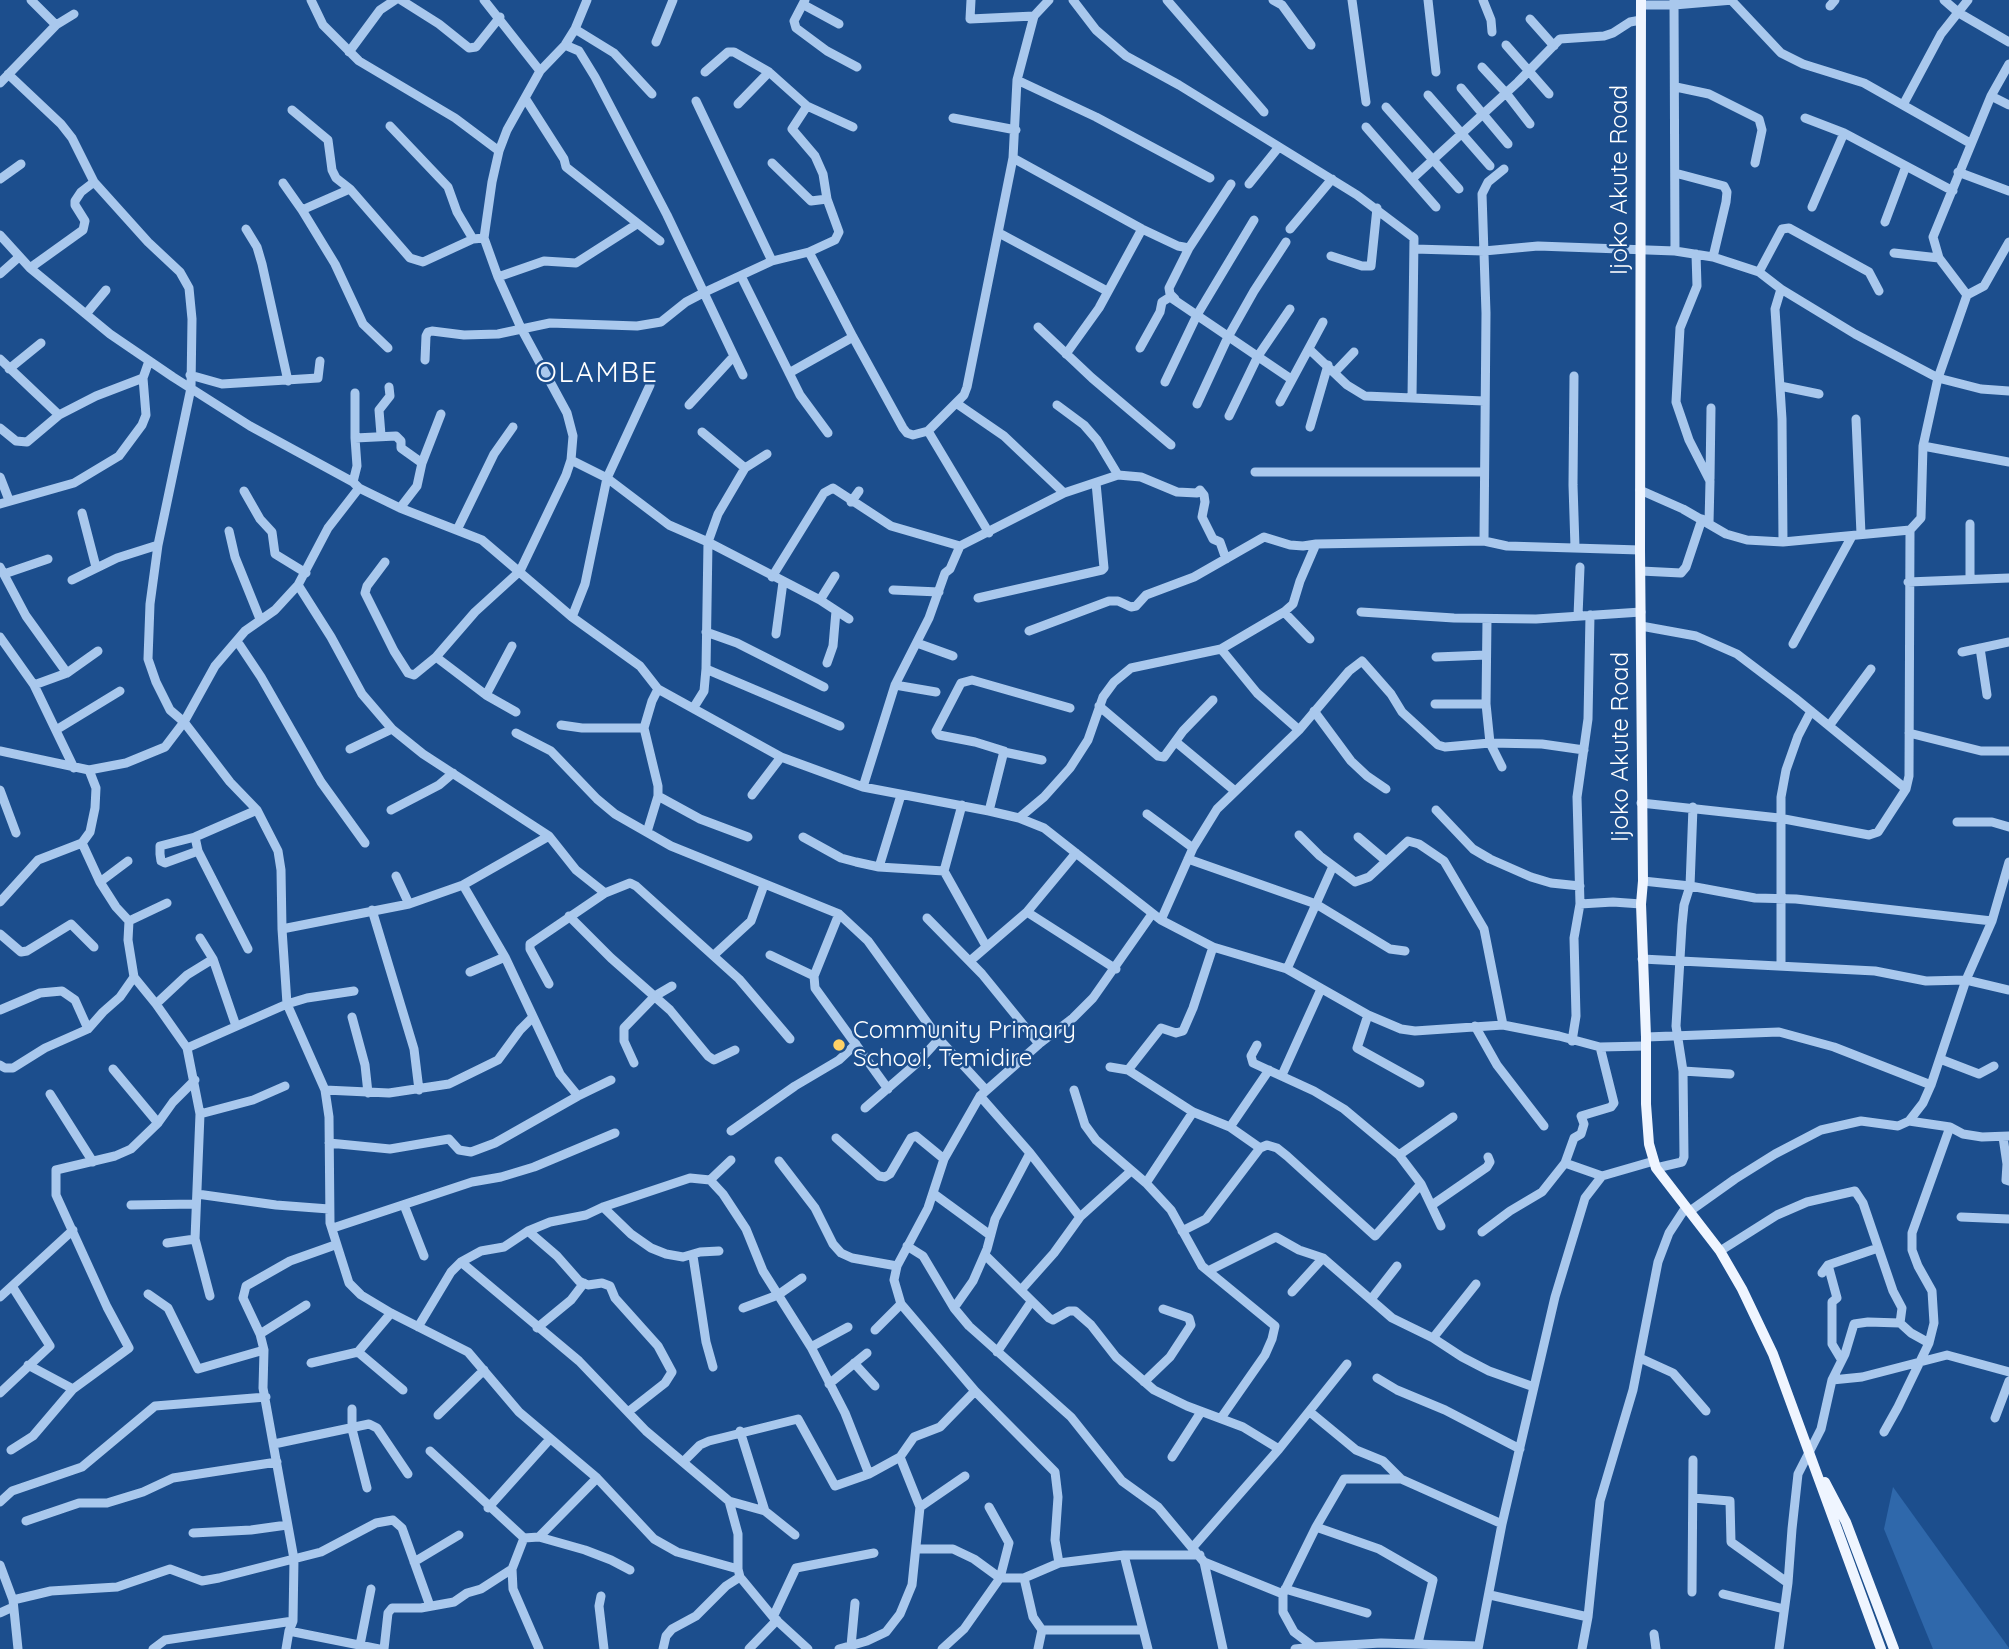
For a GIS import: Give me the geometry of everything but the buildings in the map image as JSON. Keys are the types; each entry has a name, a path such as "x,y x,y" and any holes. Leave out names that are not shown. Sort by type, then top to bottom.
{"main road":[{"name":"Ijoko Akute Road","path":"1641,3 1641,904 1649,1144 1655,1164 1720,1251 1742,1289 1773,1354 1881,1649"},
{"name":"Ijoko Akute Road","path":"1810,1452 1846,1522 1894,1649"}],"street":[{"path":"31,0 56,25"},
{"path":"311,0 323,25 349,52 377,74 455,118 499,151"},
{"path":"349,52 380,10 395,0"},
{"path":"401,0 470,48 476,47 499,17"},
{"path":"484,0 540,71"},
{"path":"385,562 367,586 365,593 394,651 408,673 414,676 436,657 475,612 520,571 571,460 573,436 567,412 521,328 484,239 499,151 507,130 540,71 565,45 575,29 587,0"},
{"path":"656,42 673,0"},
{"path":"971,0 970,19 1034,16"},
{"path":"1073,0 1096,30 1126,56 1179,85 1332,179 1377,208 1411,235 1415,242 1412,398"},
{"path":"1167,0 1264,112"},
{"path":"1273,0 1282,3 1311,45"},
{"path":"1352,0 1366,102"},
{"path":"1428,0 1436,72"},
{"path":"1483,0 1491,19 1492,32"},
{"path":"1641,3 1732,0 1781,53 1803,64 1864,83 1970,143"},
{"path":"1944,0 1959,13 2009,42"},
{"path":"1903,104 1941,34 1968,0"},
{"path":"810,252 903,428 913,435 928,431 964,395 970,375 1013,158 1017,80 1034,16 1046,1"},
{"path":"839,24 804,2 794,21 796,28 827,51 857,67"},
{"path":"1674,3 1675,251"},
{"path":"0,83 56,25 74,14"},
{"path":"1530,19 1554,47"},
{"path":"1412,179 1529,72 1560,39 1604,36 1630,22 1641,20"},
{"path":"575,29 614,53 652,94"},
{"path":"565,45 579,51 595,77 705,292 743,375"},
{"path":"1506,45 1549,94"},
{"path":"705,72 731,51 769,72 807,106 853,127"},
{"path":"1967,295 1939,258 1933,237 1970,143 2009,64"},
{"path":"1482,67 1530,124"},
{"path":"738,104 769,72"},
{"path":"8,75 61,124 72,138 94,182 185,280 189,288 192,319 191,388 158,545 150,604 148,659 170,709 184,722 230,782 257,810 278,851 287,1004 325,1090 329,1117 330,1223 349,1283 391,1313 461,1347 519,1412 597,1478 654,1539 677,1552 739,1573 775,1618 808,1649"},
{"path":"1017,80 1096,117 1210,178"},
{"path":"1676,86 1709,94 1759,119 1762,130 1755,163"},
{"path":"1461,88 1508,144"},
{"path":"1428,95 1490,166"},
{"path":"1991,96 2009,105"},
{"path":"525,98 564,159 566,167 660,241"},
{"path":"696,101 772,261"},
{"path":"425,360 428,332 498,334 550,323 637,326 661,322 686,302 705,292 772,261 810,252 835,240 838,228 827,199 823,174 815,156 792,129 807,106"},
{"path":"1386,107 1459,189"},
{"path":"292,110 328,140 332,170 336,178 350,189 405,254 415,261 423,262 473,239 484,239"},
{"path":"953,118 1016,130"},
{"path":"1805,118 1844,133 1953,191"},
{"path":"390,126 448,187 457,212 473,239"},
{"path":"1366,127 1436,207"},
{"path":"1812,207 1844,133"},
{"path":"1249,184 1278,148"},
{"path":"1013,158 1142,229 1178,246 1189,248"},
{"path":"772,163 811,201 827,199"},
{"path":"0,179 21,164"},
{"path":"1885,222 1906,166"},
{"path":"1484,541 1483,188 1504,169"},
{"path":"1958,172 2009,191"},
{"path":"1675,173 1724,186 1727,192 1713,257"},
{"path":"1290,229 1332,179"},
{"path":"30,268 83,230 85,221 75,201 81,192 94,182"},
{"path":"283,183 335,264 363,324 388,348"},
{"path":"1178,303 1170,294 1169,288 1189,248 1231,184"},
{"path":"302,210 350,189"},
{"path":"1331,256 1362,267 1371,265 1377,208"},
{"path":"1165,382 1197,315 1254,220"},
{"path":"498,277 544,261 576,262 638,224"},
{"path":"1759,272 1782,229 1789,228 1869,272 1879,291"},
{"path":"246,229 257,247 262,264 288,380"},
{"path":"1066,354 1087,327 1142,229"},
{"path":"999,233 1107,291"},
{"path":"0,235 30,268 110,334 149,361 284,446 356,485 400,508 482,540 572,617 640,666 658,689 781,757 863,787 989,811 1019,818 1044,828 1161,920 1213,947 1287,970 1368,1015 1408,1030 1503,1025 1600,1047 1679,1037 1767,1032 1789,1034 1834,1046 1931,1085"},
{"path":"1197,404 1228,337 1254,290 1286,242"},
{"path":"1641,803 1779,818 1869,835 1878,832 1906,789 1909,776 1910,530 1921,518 1923,446 1938,378 1967,295 1984,286 2009,242"},
{"path":"1414,249 1484,251 1538,246 1675,251 1713,257 1759,272 1781,289 1878,347 1938,378 1981,390 2009,391"},
{"path":"1894,253 1939,258"},
{"path":"1696,254 1697,286 1680,328 1676,402 1689,440 1710,481"},
{"path":"0,274 19,257"},
{"path":"741,276 800,395 828,433"},
{"path":"1781,289 1775,309 1780,386 1783,542"},
{"path":"86,314 106,290"},
{"path":"1140,348 1160,312 1162,302 1170,297 1291,379"},
{"path":"1229,416 1258,356 1290,309"},
{"path":"1280,402 1323,322"},
{"path":"1038,327 1171,445"},
{"path":"789,373 853,337"},
{"path":"9,369 41,343"},
{"path":"1309,349 1347,385 1365,396 1484,401"},
{"path":"1310,427 1331,369 1354,352"},
{"path":"690,405 734,356"},
{"path":"0,359 59,415"},
{"path":"0,477 5,502 74,483 119,456 142,425 146,415 143,378 149,361"},
{"path":"190,375 222,384 318,378 320,361"},
{"path":"1574,376 1573,485 1576,547"},
{"path":"1,429 23,443 59,415 96,396 143,378"},
{"path":"572,617 585,584 607,478 650,385"},
{"path":"1780,386 1819,394"},
{"path":"381,435 379,410 390,396 389,387"},
{"path":"0,751 89,770 126,763 165,747 184,722 215,666 244,631 275,610 298,585 328,528 356,485 355,393"},
{"path":"956,403 1004,436 1064,493"},
{"path":"1057,405 1084,425 1097,440 1118,475"},
{"path":"1642,571 1681,573 1706,521 1710,481 1710,408"},
{"path":"400,508 416,486 441,414"},
{"path":"1793,644 1856,535 1856,419"},
{"path":"457,530 494,454 513,427"},
{"path":"928,431 989,533"},
{"path":"702,432 745,468"},
{"path":"355,438 396,436 401,441 401,447 422,463"},
{"path":"1923,446 2009,462"},
{"path":"694,707 704,691 706,668 708,542 718,514 745,468 767,454"},
{"path":"571,460 607,478 669,524 820,600 849,620"},
{"path":"1255,472 1484,472"},
{"path":"772,577 827,490 832,488 891,526 960,546 1064,493 1118,475 1141,477 1177,492 1197,493 1200,490 1205,502 1203,521 1213,539 1220,542 1226,559"},
{"path":"978,598 1102,570 1096,483"},
{"path":"1640,490 1706,521 1726,534 1747,540 1783,542 1910,530"},
{"path":"244,491 260,519 270,528 275,554 306,573"},
{"path":"851,502 859,491"},
{"path":"82,513 96,567"},
{"path":"1970,524 1970,579"},
{"path":"229,531 234,557 260,619"},
{"path":"1029,631 1109,601 1136,606 1146,594 1194,577 1264,537 1290,545 1484,541 1507,546 1640,550"},
{"path":"1019,818 1044,797 1070,768 1088,740 1103,696 1114,682 1131,668 1221,649 1284,612 1293,604 1316,544"},
{"path":"72,580 96,567 158,545"},
{"path":"863,787 895,685 917,643 945,573 950,569 960,546"},
{"path":"48,559 2,570 26,616 67,674"},
{"path":"1578,616 1580,567"},
{"path":"820,600 835,576"},
{"path":"1908,582 2009,578"},
{"path":"776,634 783,582"},
{"path":"298,585 362,694 392,729 423,754 549,836 576,870 605,893"},
{"path":"893,590 939,593"},
{"path":"827,663 833,646 836,611"},
{"path":"1284,612 1310,639"},
{"path":"1361,612 1536,620 1641,612"},
{"path":"1572,1041 1576,1016 1574,938 1580,904 1577,797 1590,694 1590,615"},
{"path":"1487,619 1486,704 1490,743 1502,767"},
{"path":"1641,626 1696,636 1737,654 1906,789"},
{"path":"706,632 737,643 824,687"},
{"path":"0,637 34,685 74,768"},
{"path":"237,641 261,677 314,772 365,843"},
{"path":"1962,652 2009,642"},
{"path":"917,643 953,656"},
{"path":"485,695 512,646"},
{"path":"1980,648 1987,695"},
{"path":"1221,649 1257,693 1299,730"},
{"path":"34,685 67,674 98,651"},
{"path":"1436,657 1486,655"},
{"path":"436,657 485,695 516,712"},
{"path":"1161,920 1193,848 1217,809 1299,730 1349,671 1362,661 1391,694 1402,712 1438,745 1542,744 1584,750"},
{"path":"706,668 840,726"},
{"path":"1829,726 1871,669"},
{"path":"1042,760 1004,752 975,742 939,736 936,730 961,683 972,680 1070,708"},
{"path":"895,685 936,692"},
{"path":"648,832 658,796 658,786 644,728 658,689"},
{"path":"56,730 120,691"},
{"path":"1099,706 1158,756 1167,755 1183,730 1213,700"},
{"path":"1434,704 1486,704"},
{"path":"1314,711 1350,761 1386,789"},
{"path":"1781,967 1779,818 1786,770 1798,736 1811,711"},
{"path":"561,725 582,728 644,728"},
{"path":"350,750 392,729"},
{"path":"516,733 551,751 615,814 699,859 838,914 868,941 939,1039 1080,1217"},
{"path":"1909,733 1981,751 2009,751"},
{"path":"1176,742 1235,791"},
{"path":"989,811 1004,752"},
{"path":"752,795 781,757"},
{"path":"0,901 38,860 82,843 90,832 96,788 89,770"},
{"path":"391,810 439,785 453,773"},
{"path":"0,790 16,833"},
{"path":"879,867 901,795"},
{"path":"658,796 700,819 748,838"},
{"path":"962,805 944,871 986,947"},
{"path":"1565,1163 1602,1176 1655,1164 1682,1162 1684,1157 1683,1072 1676,1026 1678,960 1684,905 1690,886 1693,807"},
{"path":"198,851 169,862 161,861 160,846 195,837 257,810"},
{"path":"1436,810 1473,849 1490,859 1541,880 1580,886"},
{"path":"1147,814 1193,848"},
{"path":"1957,822 1992,822 2009,827"},
{"path":"1299,835 1354,882 1369,877 1405,842 1413,842 1436,854 1450,867 1484,929 1503,1025"},
{"path":"282,929 409,904 463,886 549,836"},
{"path":"195,837 198,851 248,949"},
{"path":"803,837 841,858 879,867 944,871"},
{"path":"1358,837 1385,860"},
{"path":"82,843 100,882 129,921 128,940 134,977 187,1048 200,1114 195,1239 210,1296"},
{"path":"970,961 1014,926 1076,853"},
{"path":"1188,859 1317,904 1390,949 1405,951"},
{"path":"100,882 128,861"},
{"path":"1582,1649 1600,1501 1621,1435 1640,1358 1658,1262 1669,1233 1688,1209 1755,1166 1821,1130 1860,1121 1898,1126 1909,1121 1923,1103 1931,1085 1966,980 1992,921 2009,862"},
{"path":"1287,970 1333,866"},
{"path":"396,876 409,904"},
{"path":"1643,881 1690,886 1755,898 1992,921"},
{"path":"549,984 530,949 530,944 605,893 630,883 739,979 790,1039"},
{"path":"714,955 751,921 764,885"},
{"path":"463,886 505,957 560,1074 578,1096"},
{"path":"129,921 167,903"},
{"path":"1580,904 1641,904"},
{"path":"372,910 414,1049 419,1090"},
{"path":"1027,912 1116,969"},
{"path":"838,914 814,976 815,988 888,1089"},
{"path":"1059,1563 1055,1540 1058,1497 1055,1472 975,1391 901,1304 894,1280 897,1266 934,1194 944,1159 983,1093 1093,998 1116,969 1152,914"},
{"path":"569,916 654,996 714,1060 735,1050"},
{"path":"927,918 970,961 1016,1013 1039,1044"},
{"path":"0,934 21,952 71,924 94,947"},
{"path":"200,938 214,959 236,1026"},
{"path":"1128,1070 1161,1028 1176,1033 1183,1031 1213,947"},
{"path":"770,955 814,976"},
{"path":"470,972 505,957"},
{"path":"1642,958 1875,971 1926,981 1966,980 2009,990"},
{"path":"156,1004 187,975 214,959"},
{"path":"0,1065 13,1068 45,1048 89,1029 120,997 134,977"},
{"path":"634,1063 624,1041 624,1028 654,996 672,986"},
{"path":"1282,1075 1321,989"},
{"path":"0,1010 40,993 62,991 75,1000 89,1029"},
{"path":"187,1048 287,1004 354,991"},
{"path":"1368,1015 1357,1048 1420,1083"},
{"path":"352,1017 365,1065 368,1093"},
{"path":"325,1090 368,1093 419,1090 449,1084 498,1060 533,1017"},
{"path":"1475,1026 1497,1065 1544,1126"},
{"path":"865,1108 918,1062 939,1039"},
{"path":"731,1131 794,1086 839,1060 856,1044"},
{"path":"1257,1045 1251,1060 1344,1109 1399,1155 1422,1184 1441,1226"},
{"path":"1482,1232 1542,1192 1565,1163 1574,1138 1581,1134 1584,1124 1581,1116 1611,1107 1614,1103 1600,1047"},
{"path":"1940,1059 1979,1074 1994,1066"},
{"path":"1110,1067 1128,1070 1193,1112 1230,1128 1260,1148"},
{"path":"113,1069 158,1123"},
{"path":"1230,1128 1269,1070"},
{"path":"1683,1072 1730,1074"},
{"path":"11,1450 33,1436 72,1389 129,1348 107,1307 56,1195 56,1170 93,1162 131,1149 158,1123 173,1102 195,1080"},
{"path":"329,1143 390,1149 449,1139 459,1150 471,1152 495,1143 611,1080"},
{"path":"200,1114 253,1100 285,1086"},
{"path":"1074,1090 1085,1125 1096,1140 1146,1183 1171,1210 1202,1266 1275,1325 1265,1355 1221,1418"},
{"path":"50,1094 93,1162"},
{"path":"1146,1183 1193,1112"},
{"path":"1399,1155 1453,1117"},
{"path":"1909,1121 1950,1127 1963,1134 2006,1136 2008,1161 2005,1176 2009,1181"},
{"path":"1884,1432 1929,1343 1934,1323 1932,1291 1912,1250 1912,1233 1950,1127"},
{"path":"333,1228 472,1182 534,1167 615,1133"},
{"path":"836,1138 879,1175 885,1177 890,1174 911,1138 916,1136 944,1159"},
{"path":"1182,1231 1206,1219 1260,1148 1267,1145 1276,1148 1375,1236 1422,1184"},
{"path":"954,1308 973,1281 1007,1194 1030,1153"},
{"path":"1432,1205 1487,1167 1490,1162 1488,1157"},
{"path":"710,1180 731,1160"},
{"path":"779,1161 815,1208 841,1254 897,1266"},
{"path":"1021,1290 1054,1253 1080,1217 1131,1171"},
{"path":"1295,1649 1418,1643 1478,1648 1502,1524 1567,1253 1585,1198 1602,1176"},
{"path":"418,1327 451,1272 461,1262 481,1251 504,1247 528,1231 550,1222 586,1215 691,1178 710,1180 723,1194 746,1229 763,1271 811,1347 845,1413 869,1474"},
{"path":"1720,1251 1777,1215 1807,1202 1855,1191 1863,1203 1893,1291 1902,1308 1900,1323"},
{"path":"934,1194 990,1235"},
{"path":"131,1205 196,1199 329,1209"},
{"path":"404,1205 424,1256"},
{"path":"603,1207 632,1234 651,1248 666,1254 683,1257 700,1252 719,1251"},
{"path":"1961,1217 2009,1219"},
{"path":"0,1297 73,1230"},
{"path":"528,1231 584,1283 610,1286 615,1298 658,1346 672,1371 666,1383 628,1412"},
{"path":"1210,1270 1276,1237 1299,1251 1323,1258 1392,1318 1433,1338 1489,1371 1534,1387"},
{"path":"167,1243 195,1239"},
{"path":"286,1649 293,1621 294,1559 265,1398 264,1350 260,1334 243,1298 246,1286 290,1261 335,1245"},
{"path":"907,1246 923,1256 954,1308 969,1326 1071,1417 1122,1481 1158,1507 1199,1555 1223,1649"},
{"path":"1841,1359 1832,1344 1832,1302 1837,1298 1825,1269 1878,1248"},
{"path":"985,1255 1031,1302 1053,1320 1069,1311 1075,1311 1091,1325 1116,1357 1164,1396 1243,1427 1279,1449"},
{"path":"693,1256 706,1342 713,1367"},
{"path":"1292,1292 1323,1258"},
{"path":"461,1262 579,1361 646,1432 729,1501 765,1511 794,1535"},
{"path":"1371,1298 1397,1266"},
{"path":"743,1308 778,1295 802,1278"},
{"path":"537,1328 570,1300 584,1283"},
{"path":"1433,1338 1476,1284"},
{"path":"0,1393 50,1346 12,1286"},
{"path":"148,1294 168,1308 198,1369 264,1350"},
{"path":"997,1352 1031,1302"},
{"path":"875,1331 901,1304"},
{"path":"260,1334 306,1305"},
{"path":"1144,1382 1170,1357 1191,1325 1189,1318 1163,1309"},
{"path":"311,1363 358,1352 391,1313"},
{"path":"1779,1649 1798,1474 1821,1429 1832,1380 1845,1353 1854,1324 1900,1323 1910,1333 1929,1343"},
{"path":"811,1347 848,1327"},
{"path":"358,1352 403,1390"},
{"path":"829,1384 867,1353"},
{"path":"1832,1380 1862,1377 1947,1355 2009,1372"},
{"path":"1640,1358 1673,1373 1706,1411"},
{"path":"855,1363 875,1386"},
{"path":"1199,1555 1347,1364"},
{"path":"28,1365 72,1389"},
{"path":"438,1415 484,1370"},
{"path":"1377,1378 1520,1449"},
{"path":"1995,1418 2009,1381"},
{"path":"684,1461 700,1445 740,1432 798,1419 835,1486 869,1474 900,1457 914,1437 940,1427 975,1391"},
{"path":"0,1502 12,1491 82,1467 155,1406 265,1398"},
{"path":"352,1409 352,1429 367,1488"},
{"path":"1171,1457 1201,1412"},
{"path":"1310,1412 1356,1450 1383,1461 1401,1479 1502,1524"},
{"path":"274,1444 369,1424 377,1428 408,1474"},
{"path":"740,1432 765,1511"},
{"path":"488,1508 550,1439"},
{"path":"430,1451 488,1508 524,1538 539,1537 603,1557 629,1570"},
{"path":"839,1649 886,1632 900,1614 912,1585 918,1549 920,1507 900,1457"},
{"path":"1692,1592 1693,1460"},
{"path":"26,1521 79,1503 107,1503 131,1496 173,1478 277,1462"},
{"path":"920,1507 965,1476"},
{"path":"539,1537 597,1478"},
{"path":"1314,1647 1294,1632 1283,1612 1284,1592 1316,1527 1344,1479 1401,1479"},
{"path":"1693,1498 1730,1501 1731,1542 1788,1583"},
{"path":"663,1649 666,1636 672,1629 696,1616 739,1573 738,1534 729,1501"},
{"path":"942,1649 964,1629 1000,1578 1009,1543 989,1507"},
{"path":"0,1613 13,1604 51,1591 117,1587 170,1569 202,1581 321,1552 376,1523 393,1520 402,1528 430,1606"},
{"path":"193,1533 287,1525"},
{"path":"1316,1527 1379,1549 1433,1580 1418,1643"},
{"path":"414,1562 459,1535"},
{"path":"524,1538 512,1569 513,1589 539,1649"},
{"path":"918,1549 953,1549 974,1559 1000,1578 1024,1578 1059,1563 1124,1555 1199,1555 1284,1592 1367,1613"},
{"path":"749,1649 775,1618 796,1568 874,1553"},
{"path":"1124,1555 1148,1649"},
{"path":"0,1565 13,1604 18,1649"},
{"path":"289,1631 383,1648 388,1613 392,1608 454,1602 512,1569"},
{"path":"1024,1578 1033,1617 1042,1630 1038,1649"},
{"path":"360,1645 371,1589"},
{"path":"1723,1594 1784,1609"},
{"path":"1490,1595 1588,1617"},
{"path":"601,1596 599,1606 604,1649"},
{"path":"851,1646 855,1603"},
{"path":"153,1649 165,1640 293,1621"},
{"path":"1042,1630 1143,1630"},
{"path":"1654,1634 1656,1649"}],"shaded area":[{"path":"1893,1487 2009,1649 1933,1649 1884,1529"}],"place":[{"name":"Community Primary School, Temidire","path":"839,1045"}],"district":[{"name":"OLAMBE","path":"597,374"}]}
